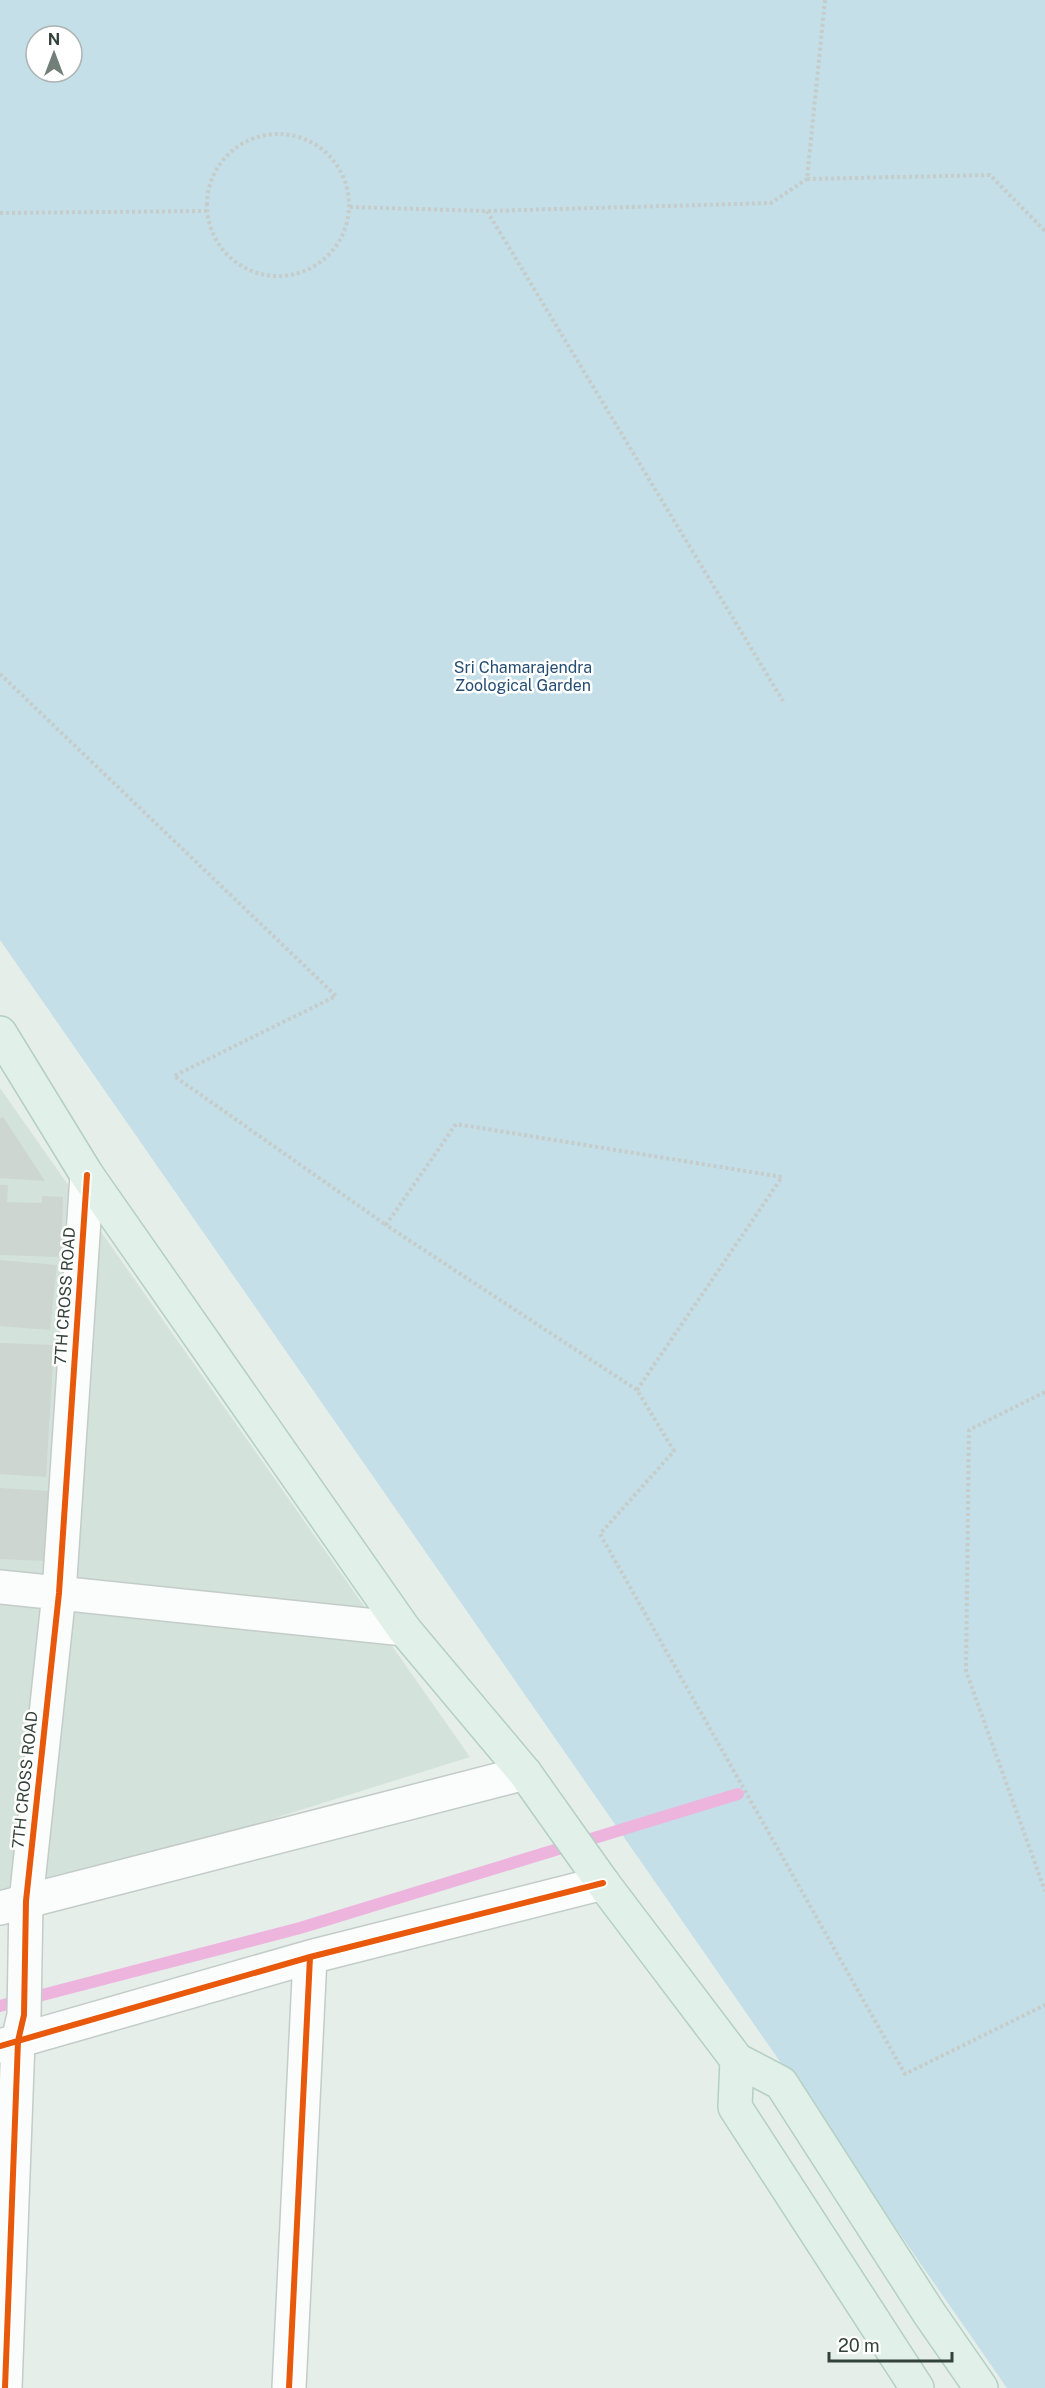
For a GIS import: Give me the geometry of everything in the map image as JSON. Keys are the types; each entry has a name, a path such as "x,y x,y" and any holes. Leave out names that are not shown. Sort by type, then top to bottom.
{"main road":[{"path":"0,1033 87,1175 404,1629 531,1780 597,1875 737,2060 781,2083 981,2388"},
{"path":"737,2060 735,2107 917,2388"}],"street":[{"name":"7TH CROSS ROAD","path":"5,2388 14,2034 26,1960 13,1905 58,1593 87,1175"},
{"path":"0,1587 404,1629"},
{"path":"13,1905 531,1780"},
{"path":"14,2034 310,1957 597,1875"},
{"path":"289,2388 310,1957"}],"path":[{"path":"807,179 825,0"},
{"path":"277,135 299,137 320,147 336,164 347,185 350,207 345,231 333,252 314,267 292,275 268,276 245,268 226,254 212,234 207,211 208,188 218,167 233,150 254,139 277,135"},
{"path":"350,207 487,211 771,202 807,179 990,175 1045,231"},
{"path":"0,213 207,211"},
{"path":"487,211 783,701"},
{"path":"0,674 336,996 174,1076 386,1225 637,1390 674,1451 600,1534 905,2074 1045,2006"},
{"path":"386,1225 456,1124 782,1177 637,1390"},
{"path":"1045,1392 969,1430 966,1671 1045,1891"}],"shaded area":[{"path":"0,1088 470,1757 0,1904"}],"green space":[{"name":"Sri Chamarajendra Zoological Garden","path":"0,0 1045,0 1045,2388 1007,2388 0,940"}],"building":[{"path":"3,1117 45,1181 0,1178 0,1118"},
{"path":"0,1185 8,1185 7,1202 42,1203 42,1196 63,1197 61,1257 0,1255"},
{"path":"0,1260 57,1265 50,1330 0,1326"},
{"path":"0,1343 54,1345 46,1477 0,1474"},
{"path":"0,1488 50,1491 44,1561 0,1559"}],"waterway":[{"path":"0,2006 300,1928 738,1794"}],"cycle path":[{"path":"5,2388 18,2041 24,2015 26,1901 59,1593 87,1175"},
{"path":"0,2046 310,1957 603,1883"},
{"path":"289,2388 310,1957"}]}
